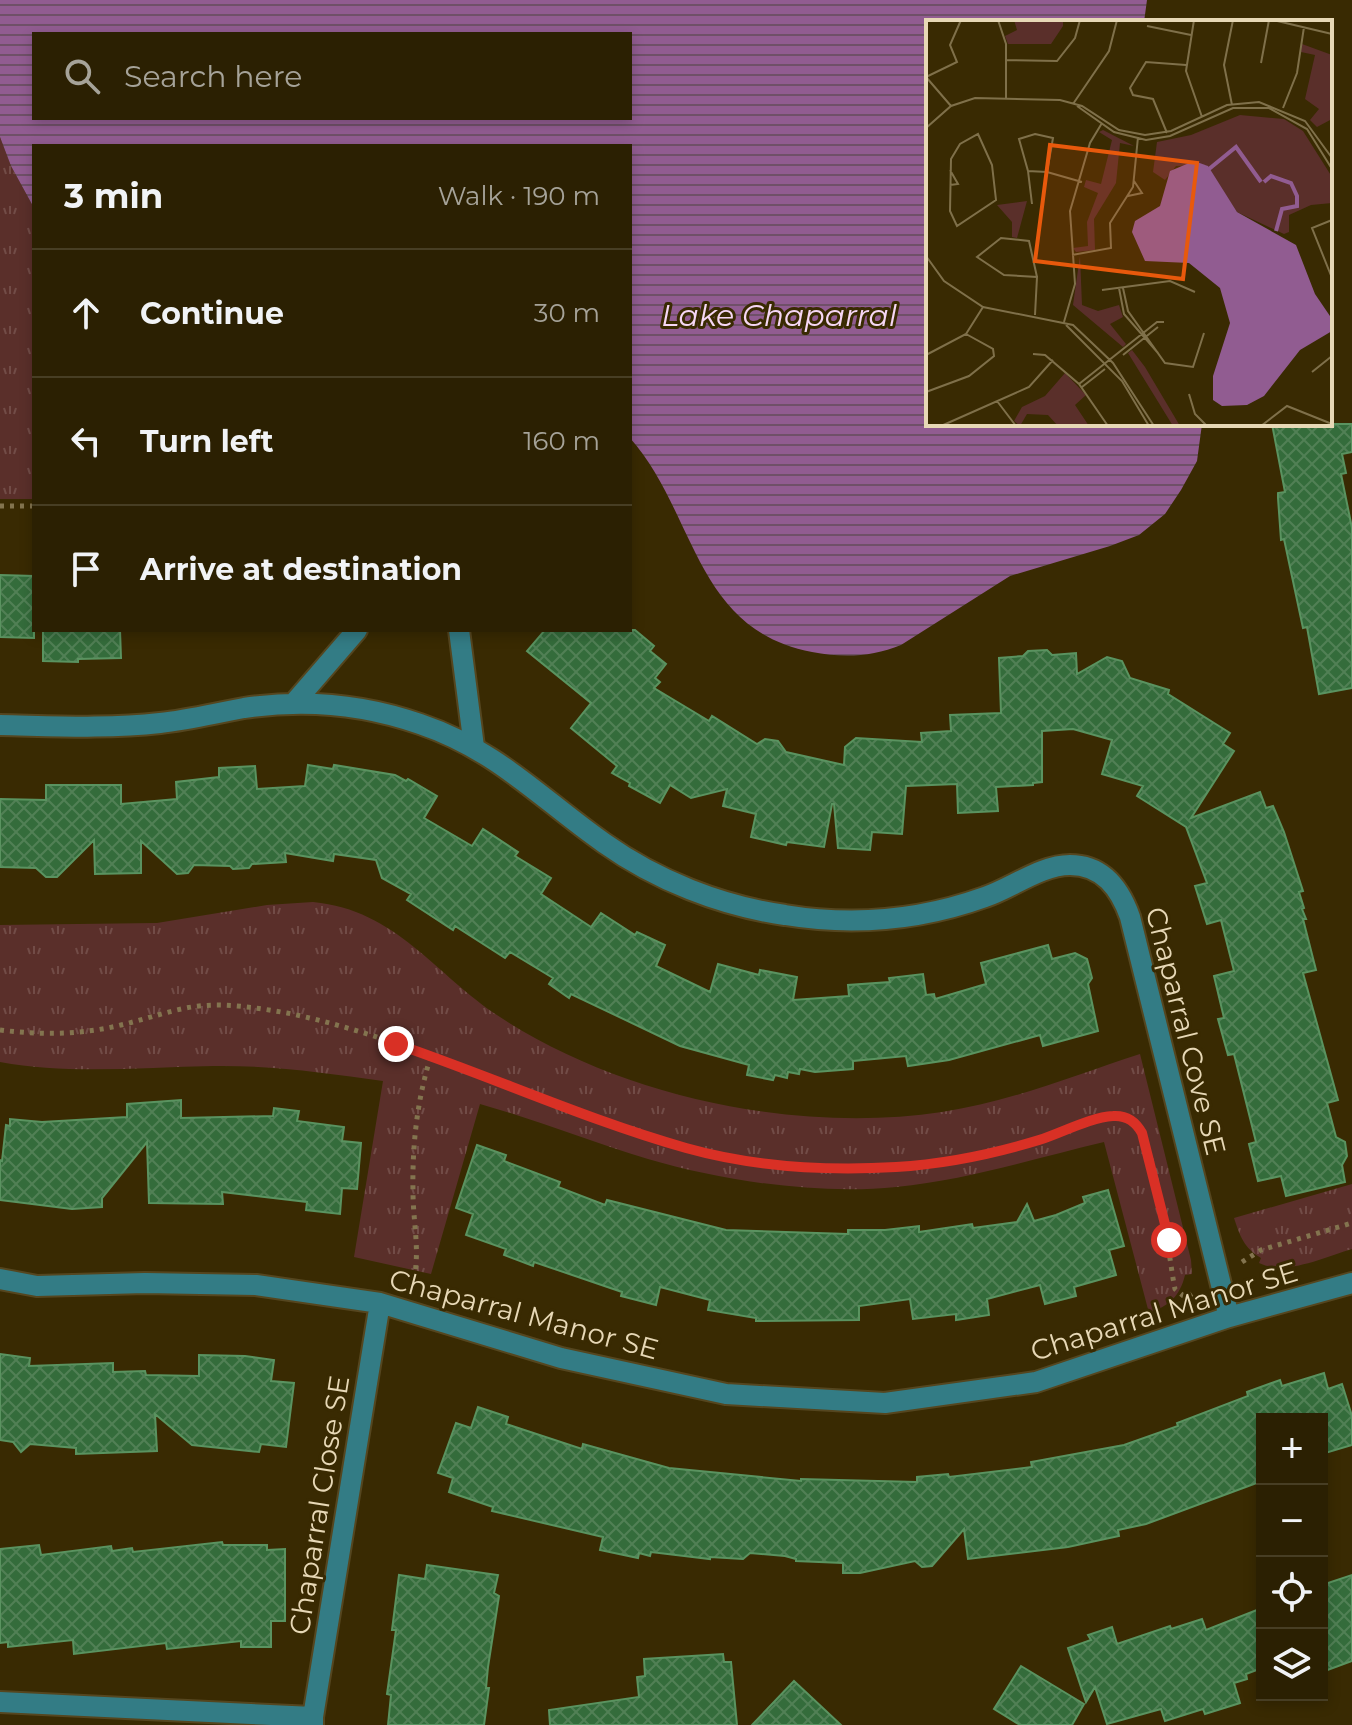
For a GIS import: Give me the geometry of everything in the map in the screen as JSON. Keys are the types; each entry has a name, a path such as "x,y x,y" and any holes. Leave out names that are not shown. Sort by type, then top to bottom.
{"street":[{"path":"294,703 355,632"},
{"path":"459,632 474,747"},
{"name":"Chaparral Cove SE","path":"0,725 158,724 242,708 294,703 358,707 383,712 474,747 519,776 622,855 708,896 756,910 822,919 893,918 964,904 1008,889 1053,868 1076,865 1104,875 1116,888 1130,917 1229,1317"},
{"name":"Chaparral Manor SE","path":"0,1279 37,1286 145,1283 256,1285 380,1303 561,1358 726,1394 885,1403 1036,1382 1229,1317 1352,1283"},
{"name":"Chaparral Close SE","path":"0,1702 313,1721 380,1303"}],"path":[{"path":"0,506 32,506"},
{"path":"0,1030 54,1034 91,1031 186,1008 224,1005 269,1010 325,1022 431,1056 685,1148 800,1166 871,1168 942,1163 1011,1148 1104,1117 1123,1116 1136,1124 1146,1144 1169,1240 1174,1287 1186,1298"},
{"path":"414,1279 418,1251 413,1193 414,1154 419,1102 431,1056"},
{"path":"1247,1259 1261,1250 1352,1223"}],"green space":[{"path":"0,137 11,166 32,204 32,499 0,499"},
{"path":"313,902 369,917 414,947 500,1017 548,1045 600,1069 713,1103 771,1113 829,1118 887,1118 942,1112 1017,1095 1140,1054 1192,1274 1185,1275 1173,1299 1149,1313 1104,1142 923,1184 835,1189 739,1180 677,1167 480,1104 431,1274 354,1257 383,1081 256,1067 79,1069 0,1062 0,925 157,923 267,905"},
{"path":"1352,1184 1352,1249 1306,1264 1281,1267 1259,1263 1261,1258 1247,1246 1234,1218"}],"water":[{"name":"Lake Chaparral","path":"0,0 1147,0 1144,20 926,20 926,426 1202,426 1197,461 1165,514 1139,535 1010,576 890,649 857,655 812,652 773,640 743,620 720,594 652,468 632,441 632,144 32,144 32,204 11,166 0,137"}],"building":[{"path":"1352,424 1352,452 1342,454 1346,473 1341,474 1352,528 1352,688 1319,694 1307,627 1303,628 1284,539 1281,540 1278,493 1285,492 1272,426"},
{"path":"0,575 32,576 34,638 0,637"},
{"path":"635,630 654,646 650,651 666,664 655,678 660,682 654,688 709,721 712,716 757,744 765,739 778,741 786,752 844,765 845,747 856,738 922,742 921,733 951,731 950,715 1001,713 999,658 1023,656 1028,651 1047,650 1052,655 1076,653 1077,674 1107,657 1122,661 1130,678 1169,690 1168,694 1230,733 1223,744 1234,751 1191,818 1260,792 1266,808 1273,806 1284,832 1303,891 1299,892 1306,919 1303,919 1316,970 1303,973 1338,1100 1327,1103 1336,1137 1345,1142 1347,1156 1342,1165 1345,1182 1286,1196 1281,1176 1258,1181 1249,1144 1256,1142 1234,1054 1228,1055 1218,1019 1224,1018 1214,976 1234,971 1221,920 1207,924 1195,886 1207,883 1186,827 1137,796 1143,786 1102,774 1112,740 1073,729 1042,731 1042,782 996,787 998,811 958,813 957,784 906,786 902,834 872,832 870,850 838,848 834,804 824,847 787,842 786,845 751,837 756,814 723,806 727,789 691,798 670,785 660,803 629,786 630,783 612,773 617,766 571,728 591,703 527,651 543,632"},
{"path":"43,632 120,632 121,658 43,661"},
{"path":"308,765 333,769 334,765 408,779 437,796 424,818 472,846 483,829 518,852 515,856 551,878 541,894 591,927 601,913 635,935 637,932 665,945 656,966 710,992 718,964 759,975 760,970 797,977 793,1000 849,996 848,985 890,982 889,978 923,974 926,995 934,994 935,999 986,984 981,963 1048,945 1052,959 1075,953 1087,959 1092,978 1088,984 1098,1031 1043,1046 1040,1035 949,1060 908,1066 906,1056 853,1061 853,1069 815,1072 800,1069 799,1074 788,1072 787,1078 775,1075 773,1080 747,1075 749,1065 680,1046 571,994 569,998 549,984 553,978 510,952 505,958 407,900 411,894 382,878 376,860 334,854 333,861 285,853 286,862 252,864 249,868 233,869 230,866 194,865 188,873 177,874 141,841 141,873 95,874 94,840 57,877 46,877 36,868 0,867 0,799 46,800 46,785 121,785 121,804 177,799 176,782 219,777 219,768 255,766 257,789 305,786"},
{"path":"181,1100 181,1118 273,1116 274,1108 299,1111 297,1121 344,1127 342,1141 361,1143 357,1189 342,1188 340,1214 306,1210 307,1202 222,1192 223,1204 149,1203 147,1142 102,1198 102,1207 72,1209 0,1200 0,1160 6,1125 10,1126 10,1119 42,1122 127,1117 127,1104"},
{"path":"477,1145 506,1155 504,1161 560,1182 558,1187 605,1205 607,1200 726,1230 848,1234 848,1230 919,1226 919,1232 972,1224 973,1228 1017,1222 1027,1204 1034,1221 1056,1215 1085,1203 1083,1197 1108,1190 1124,1246 1109,1250 1116,1275 1074,1287 1076,1296 1045,1304 1040,1285 987,1299 989,1315 956,1320 956,1314 913,1319 910,1299 859,1306 859,1320 756,1321 756,1318 708,1310 710,1300 660,1287 656,1305 621,1296 622,1292 504,1255 506,1249 466,1235 473,1214 456,1208"},
{"path":"0,1354 30,1358 29,1366 113,1363 113,1372 145,1371 146,1375 199,1376 199,1355 274,1360 271,1381 294,1383 286,1447 261,1444 259,1452 192,1445 155,1414 157,1451 76,1454 76,1448 30,1444 21,1452 13,1442 0,1440"},
{"path":"1324,1373 1328,1389 1342,1384 1352,1416 1352,1445 1328,1452 1328,1413 1256,1413 1256,1483 1146,1524 1118,1530 1119,1536 1068,1547 968,1559 964,1529 932,1566 922,1567 915,1561 860,1573 843,1573 843,1563 796,1561 785,1556 750,1553 743,1559 710,1559 651,1552 650,1556 639,1553 638,1558 600,1550 603,1537 492,1511 493,1507 449,1492 453,1478 438,1473 456,1423 471,1428 478,1407 508,1417 506,1424 582,1449 583,1444 669,1468 801,1481 917,1482 917,1477 948,1474 949,1477 1032,1467 1031,1462 1124,1445 1248,1396 1247,1392 1280,1380 1282,1386"},
{"path":"222,1542 223,1545 267,1545 267,1550 285,1549 285,1621 271,1621 271,1647 241,1647 241,1641 167,1649 166,1643 74,1654 73,1640 8,1647 8,1642 0,1643 0,1549 39,1545 41,1555 111,1546 112,1551 132,1548 133,1552"},
{"path":"427,1565 498,1575 494,1593 499,1596 488,1667 486,1688 489,1688 484,1725 388,1725 391,1695 387,1694 396,1630 392,1630 399,1575 425,1579"},
{"path":"1352,1575 1352,1661 1328,1670 1328,1629 1328,1583"},
{"path":"1256,1610 1256,1670 1246,1674 1247,1679 1234,1683 1240,1703 1205,1714 1203,1709 1165,1721 1161,1709 1107,1724 1095,1687 1086,1702 1068,1648 1091,1640 1088,1635 1112,1627 1117,1644 1202,1619 1206,1630"},
{"path":"723,1654 724,1662 731,1662 737,1725 550,1725 549,1710 639,1697 637,1677 645,1676 644,1659"},
{"path":"1021,1666 1084,1704 1072,1725 1020,1725 994,1709"},
{"path":"794,1681 841,1725 752,1725"}],"route":[{"path":"396,1044 656,1139 727,1157 782,1165 871,1168 942,1163 1011,1148 1104,1117 1123,1116 1136,1124 1142,1133 1169,1240"}]}
